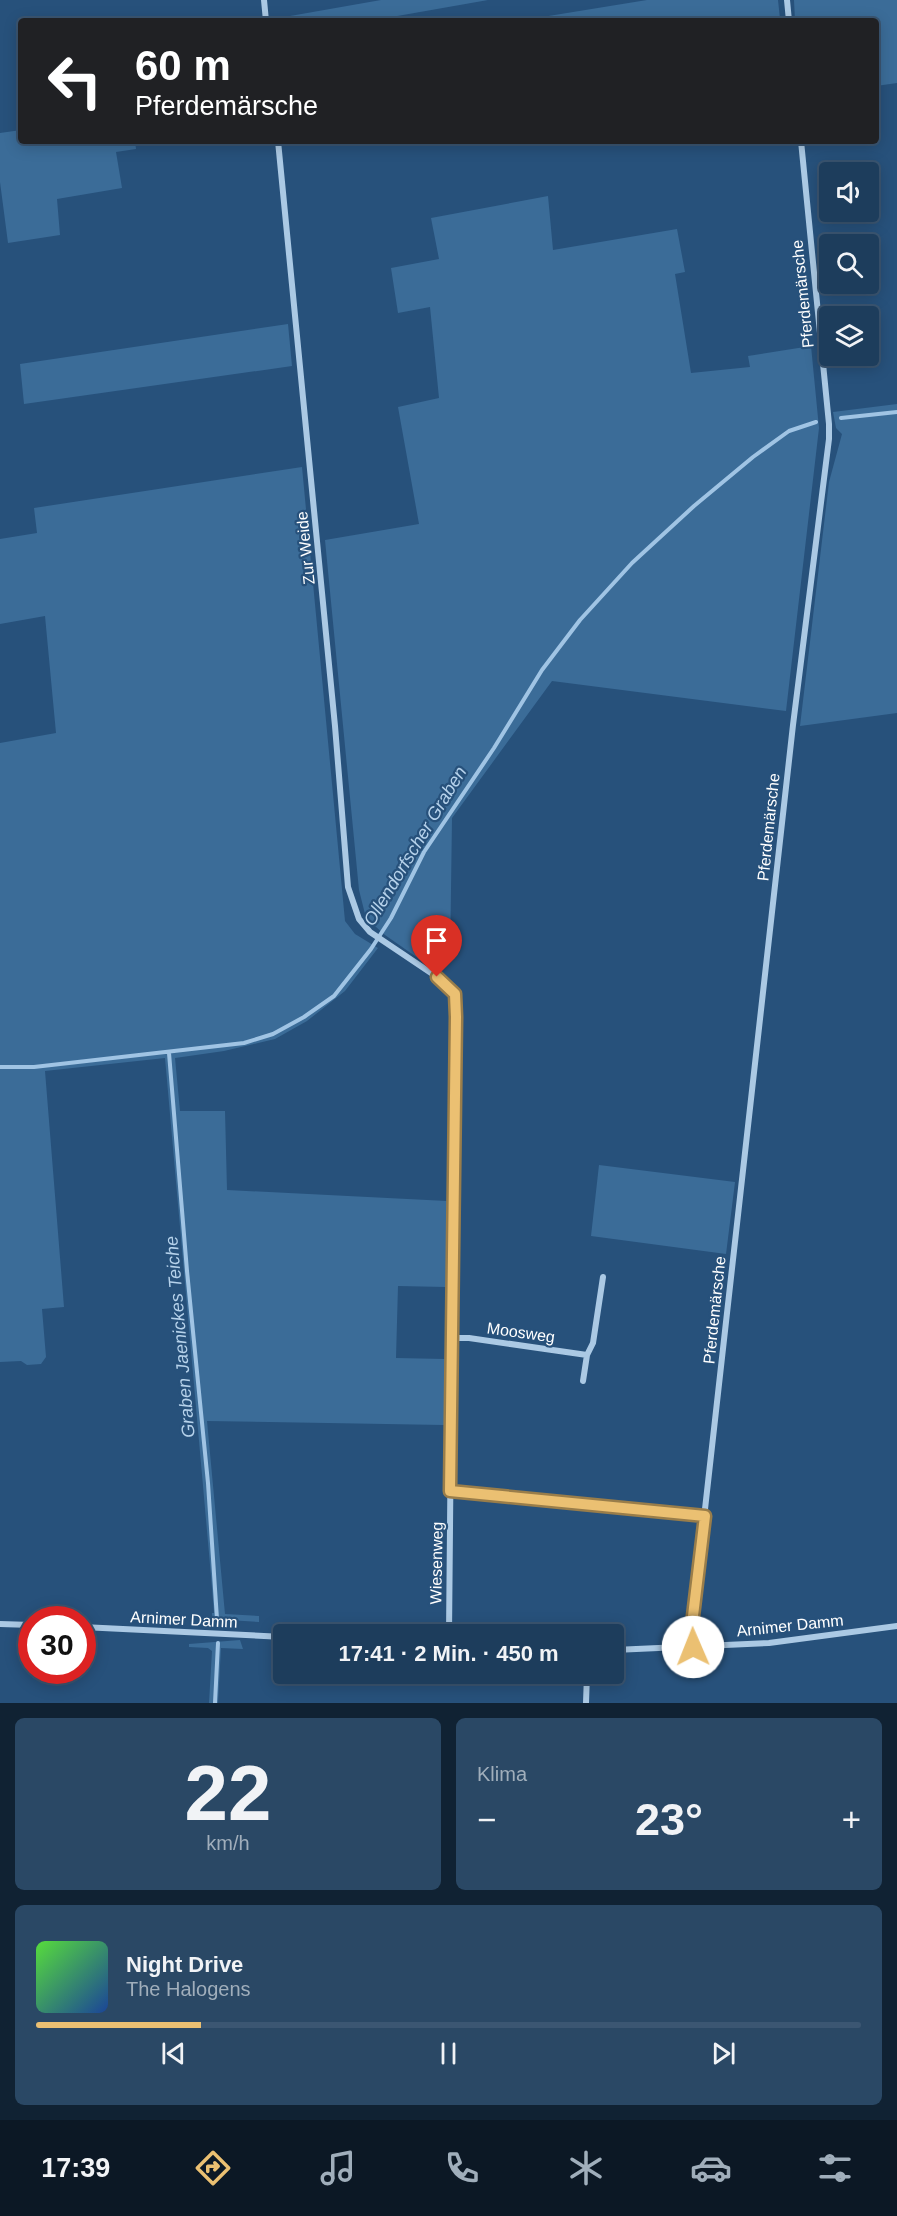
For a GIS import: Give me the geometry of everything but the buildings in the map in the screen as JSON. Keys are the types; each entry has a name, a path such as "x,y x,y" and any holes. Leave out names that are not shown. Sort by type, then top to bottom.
{"street":[{"path":"264,0 267,18"},
{"path":"787,0 789,18"},
{"name":"Zur Weide","path":"278,144 332,692 348,887 359,919 370,932 383,941"},
{"name":"Pferdemärsche","path":"693,1647 693,1616 793,725 829,439 801,144"},
{"name":"Wiesenweg","path":"383,941 437,977 455,994 449,1624"},
{"path":"583,1381 587,1355 593,1344 603,1277"},
{"name":"Moosweg","path":"451,1338 469,1338 587,1355"},
{"path":"450,1491 705,1516"},
{"path":"0,1624 18,1625"},
{"name":"Arnimer Damm","path":"624,1650 769,1643 897,1626"},
{"name":"Arnimer Damm","path":"96,1628 273,1636"},
{"path":"586,1703 587,1684"}],"shaded area":[{"path":"381,0 488,0 386,18 279,18"},
{"path":"647,0 778,0 780,18 536,18"},
{"path":"794,0 897,0 897,83 879,86 879,18 795,18"},
{"path":"18,130 18,144 135,144 136,149 116,152 122,188 57,199 60,235 8,243 0,182 0,133"},
{"path":"548,196 553,250 677,229 685,272 675,274 691,373 750,367 748,356 811,346 819,428 786,711 552,681 452,818 450,960 441,971 435,970 385,935 366,918 359,890 325,540 419,524 398,407 439,398 430,307 398,313 391,268 439,259 431,218"},
{"path":"288,324 292,366 24,404 20,364"},
{"path":"897,404 897,713 800,726 829,482 842,434 836,428 833,412"},
{"path":"302,467 345,921 355,934 378,948 345,991 307,1021 275,1039 224,1051 175,1058 180,1111 225,1111 227,1190 447,1201 446,1287 398,1286 396,1358 445,1359 444,1425 207,1421 225,1614 259,1616 259,1622 212,1619 212,1613 214,1613 211,1576 165,1058 45,1071 64,1307 42,1309 46,1357 41,1364 27,1365 21,1361 0,1362 0,743 56,733 45,616 0,624 0,539 37,533 34,508"},
{"path":"599,1165 735,1182 726,1254 591,1236"},
{"path":"240,1640 243,1649 221,1648 218,1703 209,1703 212,1651 208,1648 189,1647 189,1644"}],"waterway":[{"name":"Ollendorfscher Graben","path":"841,418 897,412"},
{"name":"Ollendorfscher Graben","path":"0,1067 34,1067 244,1043 273,1034 304,1017 334,996 371,949 391,918 424,852 494,748 542,670 580,620 632,563 694,506 753,457 789,431 816,422"},
{"name":"Graben Jaenickes Teiche","path":"169,1053 208,1483 217,1619"},
{"name":"Graben Jaenickes Teiche","path":"215,1703 218,1643"}],"route":[{"path":"437,977 455,994 456,1017 450,1491 705,1516 693,1616 693,1647"}]}
